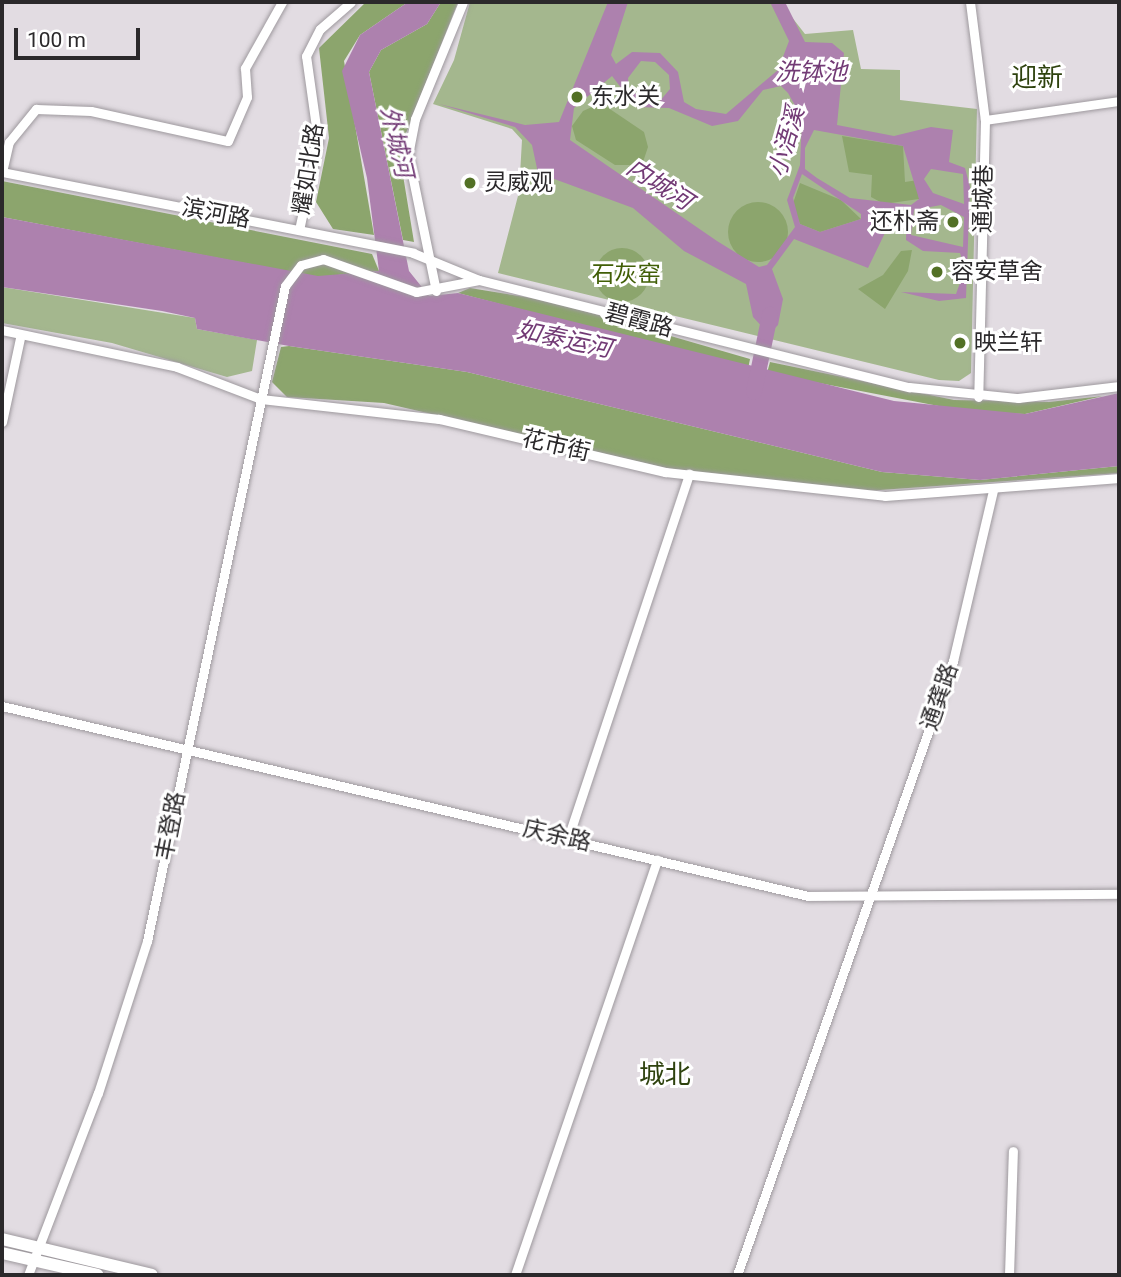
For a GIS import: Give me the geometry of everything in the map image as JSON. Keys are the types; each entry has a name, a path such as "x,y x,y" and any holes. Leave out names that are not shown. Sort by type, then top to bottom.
{"main road":[{"path":"2,1239 36,1254 98,1275"},
{"path":"2,1253 36,1254 152,1275"}],"street":[{"path":"2,172 9,142 36,109 90,111 228,141 247,97 245,68 282,2"},
{"name":"耀如北路","path":"299,230 318,141 306,56 320,29 351,2"},
{"path":"463,2 410,138 413,196 429,258 433,291 479,280"},
{"name":"通城巷","path":"970,2 985,120 978,397"},
{"path":"985,120 1119,101"},
{"name":"滨河路","path":"2,172 429,258"},
{"name":"碧霞路","path":"429,258 479,280 772,356 978,397 1072,396 1119,386"},
{"name":"丰登路","path":"28,1275 134,989 285,286 301,265 323,259 433,291"},
{"name":"花市街","path":"2,330 20,338 177,367 261,399 368,407 689,474 857,495 993,490 1119,478"},
{"path":"2,422 20,338"},
{"path":"568,838 689,474"},
{"name":"通龚路","path":"737,1275 953,661 993,490"},
{"name":"庆余路","path":"2,706 808,896 870,899 1119,894"},
{"path":"515,1275 657,860"},
{"path":"1009,1275 1013,1151"}],"green space":[{"path":"366,2 408,2 360,35 344,61 374,235 333,229 316,202 329,138 319,48"},
{"path":"441,2 458,2 399,151 414,242 403,240 369,72 381,50 427,24"},
{"path":"470,2 780,2 805,34 853,30 861,69 900,70 900,100 977,109 971,373 959,381 939,380 498,273 519,192 522,140 512,129 433,104 454,60"},
{"path":"601,103 644,132 648,147 642,165 615,165 576,140 572,126 583,111"},
{"path":"842,136 903,146 905,182 918,180 919,199 884,204 871,197 872,175 849,172"},
{"path":"2,181 372,254 379,271 318,277 2,217"},
{"path":"800,183 841,200 861,219 820,232 800,224 792,206"},
{"path":"752,202 764,202 783,215 788,232 786,244 775,257 764,262 752,262 733,249 728,238 728,226 741,207"},
{"name":"石灰窑","path":"627,248 637,252 645,260 649,275 645,290 637,298 617,302 607,298 599,290 595,270 599,260 607,252"},
{"path":"912,250 908,271 885,309 858,289 883,275 901,251"},
{"path":"2,287 195,318 197,329 257,340 252,371 227,377 112,343 2,323"},
{"path":"470,288 550,301 750,359 748,369 458,293"},
{"path":"281,347 467,372 882,472 980,480 1119,466 1119,473 852,492 666,468 384,403 287,397 272,382"},
{"path":"770,362 954,400 1049,402 1103,396 1025,414 975,413 767,373"}],"water":[{"name":"如泰运河","path":"408,2 441,2 427,24 381,50 369,72 409,271 429,296 458,293 894,401 1025,414 1119,393 1119,466 980,480 882,472 467,372 289,346 197,329 195,318 162,311 2,287 2,217 318,276 379,271 367,178 342,71 360,35"},
{"name":"洗钵池","path":"608,2 628,2 611,55 616,64 632,52 660,53 678,72 684,102 696,109 726,114 778,70 789,41 770,2 785,2 805,42 832,43 844,53 837,125 894,136 931,127 953,130 949,162 965,168 970,187 966,298 939,301 901,292 956,294 965,269 960,253 923,251 906,240 907,211 897,208 868,268 794,239 772,269 783,299 778,325 769,334 753,317 746,284 684,251 633,208 538,173 532,145 515,127 439,104 525,125 559,122","holes":["641,61 655,62 669,75 670,89 659,102 629,91 628,78","612,76 636,107 669,108 712,126 738,121 763,90 781,86 802,118 800,165 787,200 795,227 767,265 759,267 570,140 574,108","814,130 903,146 919,199 911,205 850,198 805,169 805,148","931,169 963,174 964,204 933,193 924,179","802,174 861,214 861,219 820,232 800,224 793,198","941,205 964,217 963,247 911,235 914,210"]}],"waterway":[{"name":"内城河","path":"754,392 770,315"}],"place":[{"name":"东水关","path":"577,97"},
{"name":"灵威观","path":"470,183"},
{"name":"还朴斋","path":"953,222"},
{"name":"容安草舍","path":"937,272"},
{"name":"映兰轩","path":"960,343"}],"district":[{"name":"迎新","path":"1037,78"},
{"name":"城北","path":"665,1075"}],"water label":[{"name":"外城河","path":"396,142"},
{"name":"小浯溪","path":"787,142"}]}
